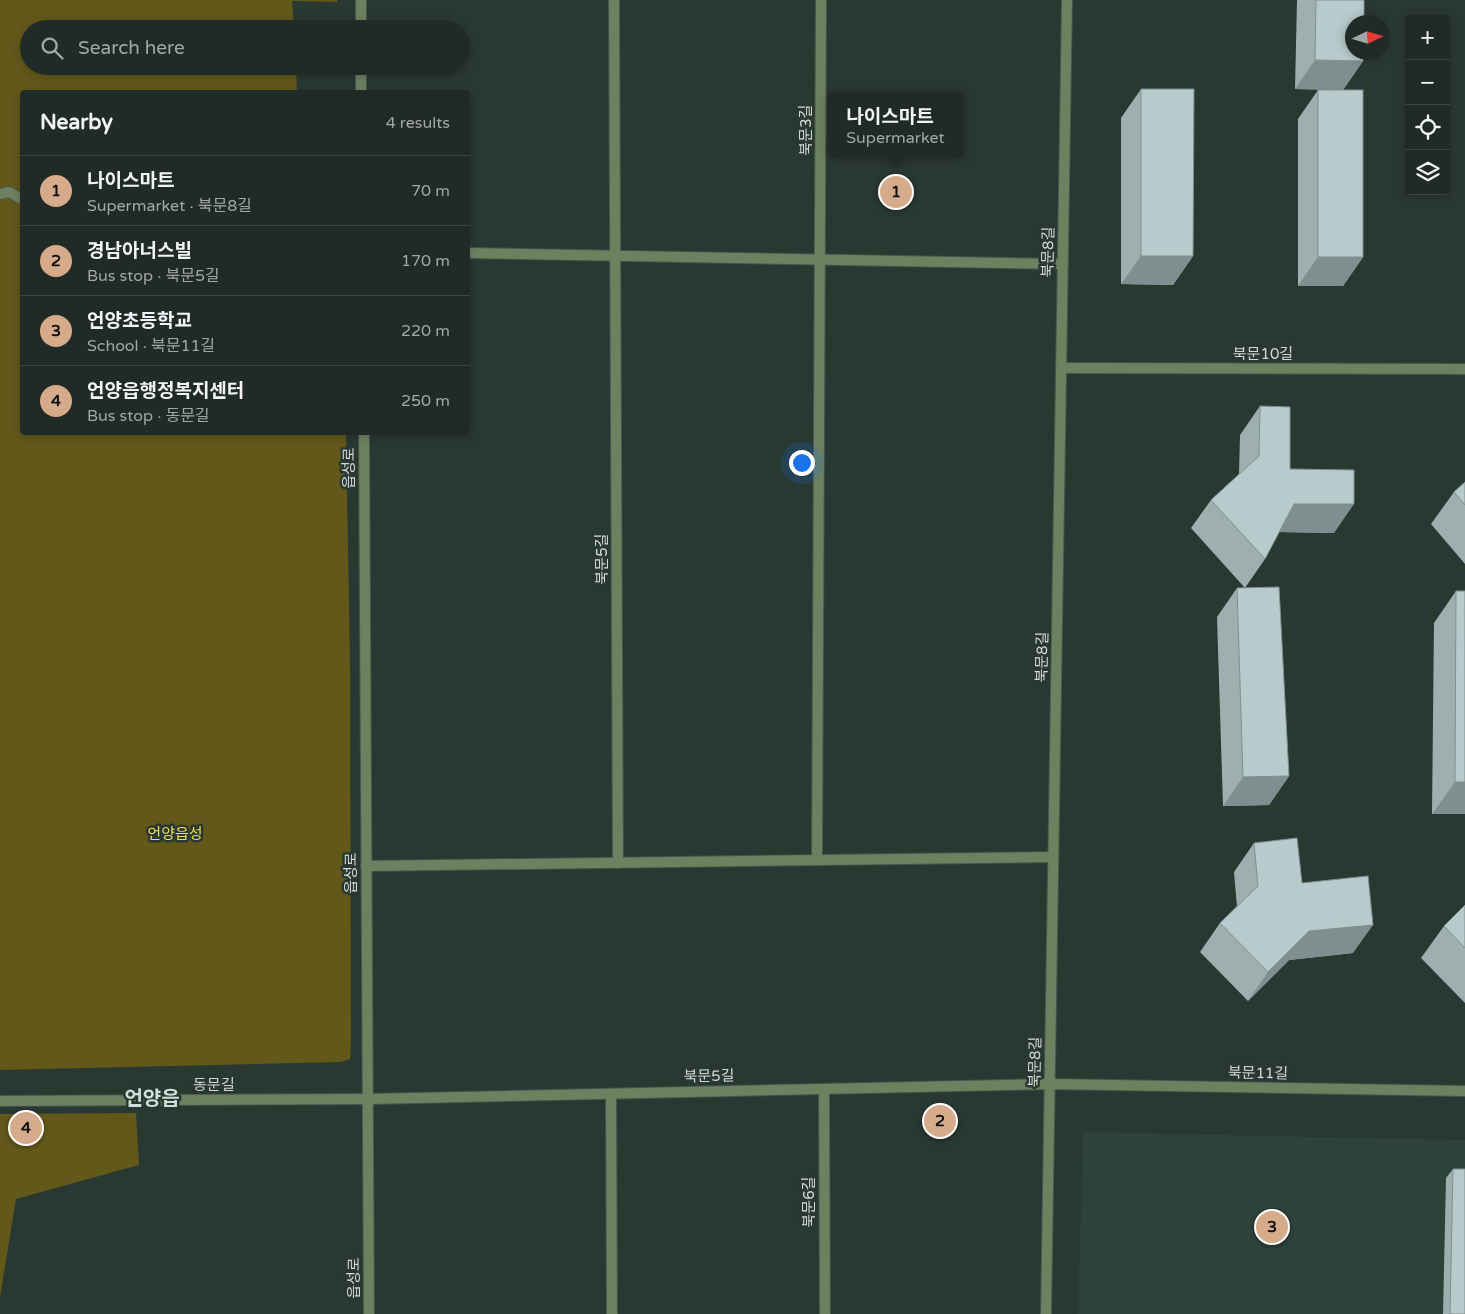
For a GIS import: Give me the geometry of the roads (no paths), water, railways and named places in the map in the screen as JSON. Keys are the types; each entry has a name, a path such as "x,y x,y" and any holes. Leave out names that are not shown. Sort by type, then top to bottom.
{"street":[{"path":"361,0 361,20"},
{"path":"614,0 615,256"},
{"name":"북문3길","path":"820,259 822,0"},
{"name":"북문8길","path":"1046,1314 1067,0"},
{"path":"361,75 362,90"},
{"path":"4,193 20,198"},
{"path":"470,253 1063,264"},
{"name":"북문5길","path":"615,256 618,863"},
{"path":"817,860 820,259"},
{"name":"북문10길","path":"1061,368 1465,370"},
{"name":"읍성로","path":"364,435 369,1314"},
{"path":"366,866 1054,857"},
{"name":"북문5길","path":"368,1099 1050,1084"},
{"name":"북문11길","path":"1050,1084 1465,1091"},
{"name":"북문6길","path":"824,1089 825,1314"},
{"path":"611,1094 612,1314"},
{"name":"동문길","path":"0,1101 368,1099"}],"place":[{"name":"나이스마트","path":"896,192"},
{"name":"경남아너스빌","path":"940,1121"},
{"name":"언양읍행정복지센터","path":"26,1128"},
{"name":"언양초등학교","path":"1272,1227"}],"district":[{"name":"언양읍","path":"152,1099"}],"park label":[{"name":"언양읍성","path":"175,834"}]}
